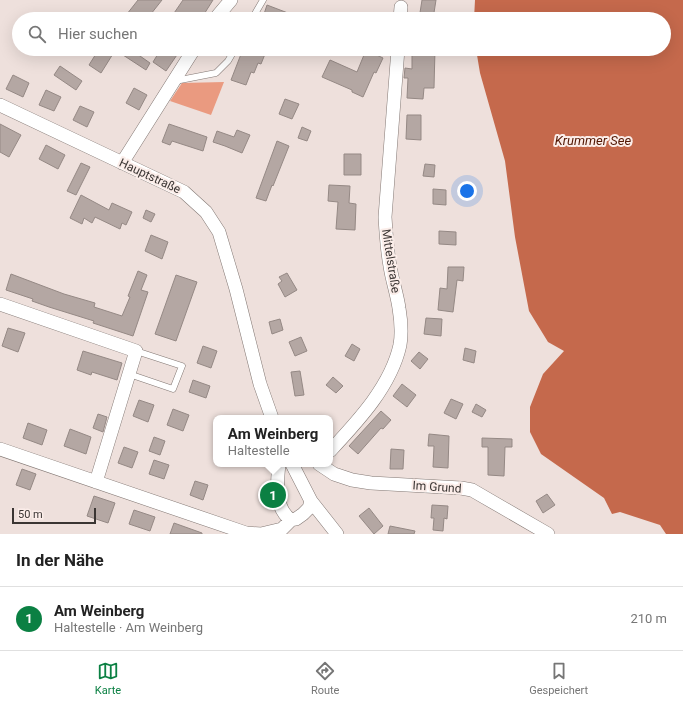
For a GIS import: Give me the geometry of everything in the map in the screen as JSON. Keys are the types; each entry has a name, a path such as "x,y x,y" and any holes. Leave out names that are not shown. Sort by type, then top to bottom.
{"street":[{"path":"221,12 230,0"},
{"path":"122,163 190,56"},
{"name":"Mittelstraße","path":"333,448 379,393 393,368 400,344 401,325 399,307 388,259 385,217 397,56"},
{"name":"Hauptstraße","path":"0,105 184,192 206,212 219,232 236,289 260,384 271,415"},
{"path":"0,304 136,351 96,482"},
{"path":"0,449 246,533 261,534 285,528 304,514 309,508 311,501"},
{"path":"279,467 278,496 280,508 284,516 285,528"},
{"path":"294,467 311,501 337,534"},
{"name":"Im Grund","path":"324,467 334,474 352,480 371,483 461,488 472,490 548,534"}],"lane":[{"path":"256,12 263,0"},
{"path":"174,82 216,73 231,56"},
{"path":"129,374 173,390 182,366 136,351"}],"shaded area":[{"path":"224,82 211,115 170,101 182,83"}],"water":[{"name":"Krummer See","path":"475,0 683,0 683,534 666,534 660,525 620,512 612,514 604,498 541,454 530,432 530,407 543,374 564,351 548,342 529,311 515,237 505,161 480,73 477,56 671,56 671,12 474,12"}],"building":[{"path":"138,0 162,0 153,12 129,12"},
{"path":"183,0 213,0 205,12 175,12"},
{"path":"422,0 436,0 434,12 420,12"},
{"path":"267,5 285,12 265,12"},
{"path":"95,56 112,56 101,73 89,65"},
{"path":"125,56 140,56 150,63 146,70"},
{"path":"157,56 176,56 166,71 153,62"},
{"path":"240,56 264,56 261,64 258,63 254,73 251,72 246,85 231,80"},
{"path":"364,56 379,56 383,58 376,73 374,72 363,97 352,92 352,90 322,77 330,60 357,72"},
{"path":"412,56 435,56 434,88 424,88 423,99 407,98 408,78 404,78 405,68 412,69"},
{"path":"60,66 82,81 76,90 54,75"},
{"path":"13,75 29,83 23,97 6,89"},
{"path":"134,88 147,95 139,110 126,103"},
{"path":"46,90 61,97 54,111 39,105"},
{"path":"285,99 299,104 292,119 279,114"},
{"path":"80,106 94,112 87,127 73,120"},
{"path":"407,115 421,115 421,140 406,139"},
{"path":"0,124 21,135 9,157 0,152"},
{"path":"169,124 207,137 203,151 172,141 170,145 162,142"},
{"path":"302,127 311,131 307,141 298,138"},
{"path":"237,130 250,135 242,153 213,142 217,131 234,137"},
{"path":"277,141 289,146 266,201 256,198"},
{"path":"46,145 65,155 58,169 39,159"},
{"path":"344,154 361,154 361,175 344,175"},
{"path":"81,163 90,167 76,195 67,191"},
{"path":"425,164 435,165 434,177 423,176"},
{"path":"329,185 350,186 349,203 356,204 355,230 336,229 338,202 328,201"},
{"path":"433,189 446,190 446,205 433,204"},
{"path":"81,195 109,210 112,203 132,212 126,225 122,223 120,229 95,217 92,223 84,218 82,224 70,218"},
{"path":"146,210 155,214 151,222 143,218"},
{"path":"439,231 456,232 456,245 439,244"},
{"path":"151,235 168,242 162,259 145,251"},
{"path":"448,267 464,267 463,281 457,280 453,312 438,310 440,288 447,289"},
{"path":"138,271 147,275 141,290 148,292 133,336 93,323 94,321 32,301 33,299 6,290 11,274 64,294 95,303 94,307 122,316"},
{"path":"287,273 297,290 285,297 278,284 282,281 279,277"},
{"path":"176,275 197,282 176,341 155,334"},
{"path":"426,318 442,319 441,336 424,334"},
{"path":"280,319 283,330 272,334 269,322"},
{"path":"8,328 25,333 18,352 2,346"},
{"path":"301,337 307,351 295,356 289,342"},
{"path":"352,344 360,349 354,361 345,356"},
{"path":"203,346 217,351 211,368 197,363"},
{"path":"465,348 476,351 474,363 463,360"},
{"path":"83,351 122,363 117,380 92,372 91,375 77,370"},
{"path":"419,352 428,359 420,369 411,361"},
{"path":"300,371 304,395 295,396 291,372"},
{"path":"333,377 343,386 336,393 326,385"},
{"path":"193,380 210,386 206,398 189,392"},
{"path":"402,384 416,395 407,407 393,396"},
{"path":"451,399 463,404 456,419 444,413"},
{"path":"139,400 154,405 148,422 133,416"},
{"path":"476,404 486,410 482,417 472,412"},
{"path":"173,409 189,415 183,431 167,425"},
{"path":"381,411 391,420 383,429 381,428 358,454 349,446"},
{"path":"98,414 107,417 103,432 93,428"},
{"path":"28,423 47,430 42,445 23,438"},
{"path":"70,429 91,437 86,454 64,446"},
{"path":"429,434 449,436 448,468 433,467 434,446 428,446"},
{"path":"154,437 165,441 160,455 149,451"},
{"path":"482,438 512,439 512,447 505,447 504,476 488,475 488,447 482,447"},
{"path":"124,447 138,452 132,468 118,463"},
{"path":"391,449 404,450 403,469 390,469"},
{"path":"154,460 169,465 164,479 149,474"},
{"path":"22,469 36,474 30,490 16,485"},
{"path":"195,481 208,485 203,500 190,495"},
{"path":"547,494 555,505 543,513 536,501"},
{"path":"94,496 115,503 108,523 87,516"},
{"path":"432,505 448,506 447,519 444,518 443,531 433,530 434,518 431,518"},
{"path":"369,508 383,526 374,534 359,516"},
{"path":"134,510 155,517 150,531 129,524"},
{"path":"174,523 202,533 202,534 170,534"},
{"path":"390,526 415,531 414,534 388,534"}],"place":[{"name":"Am Weinberg","path":"273,495"}]}
